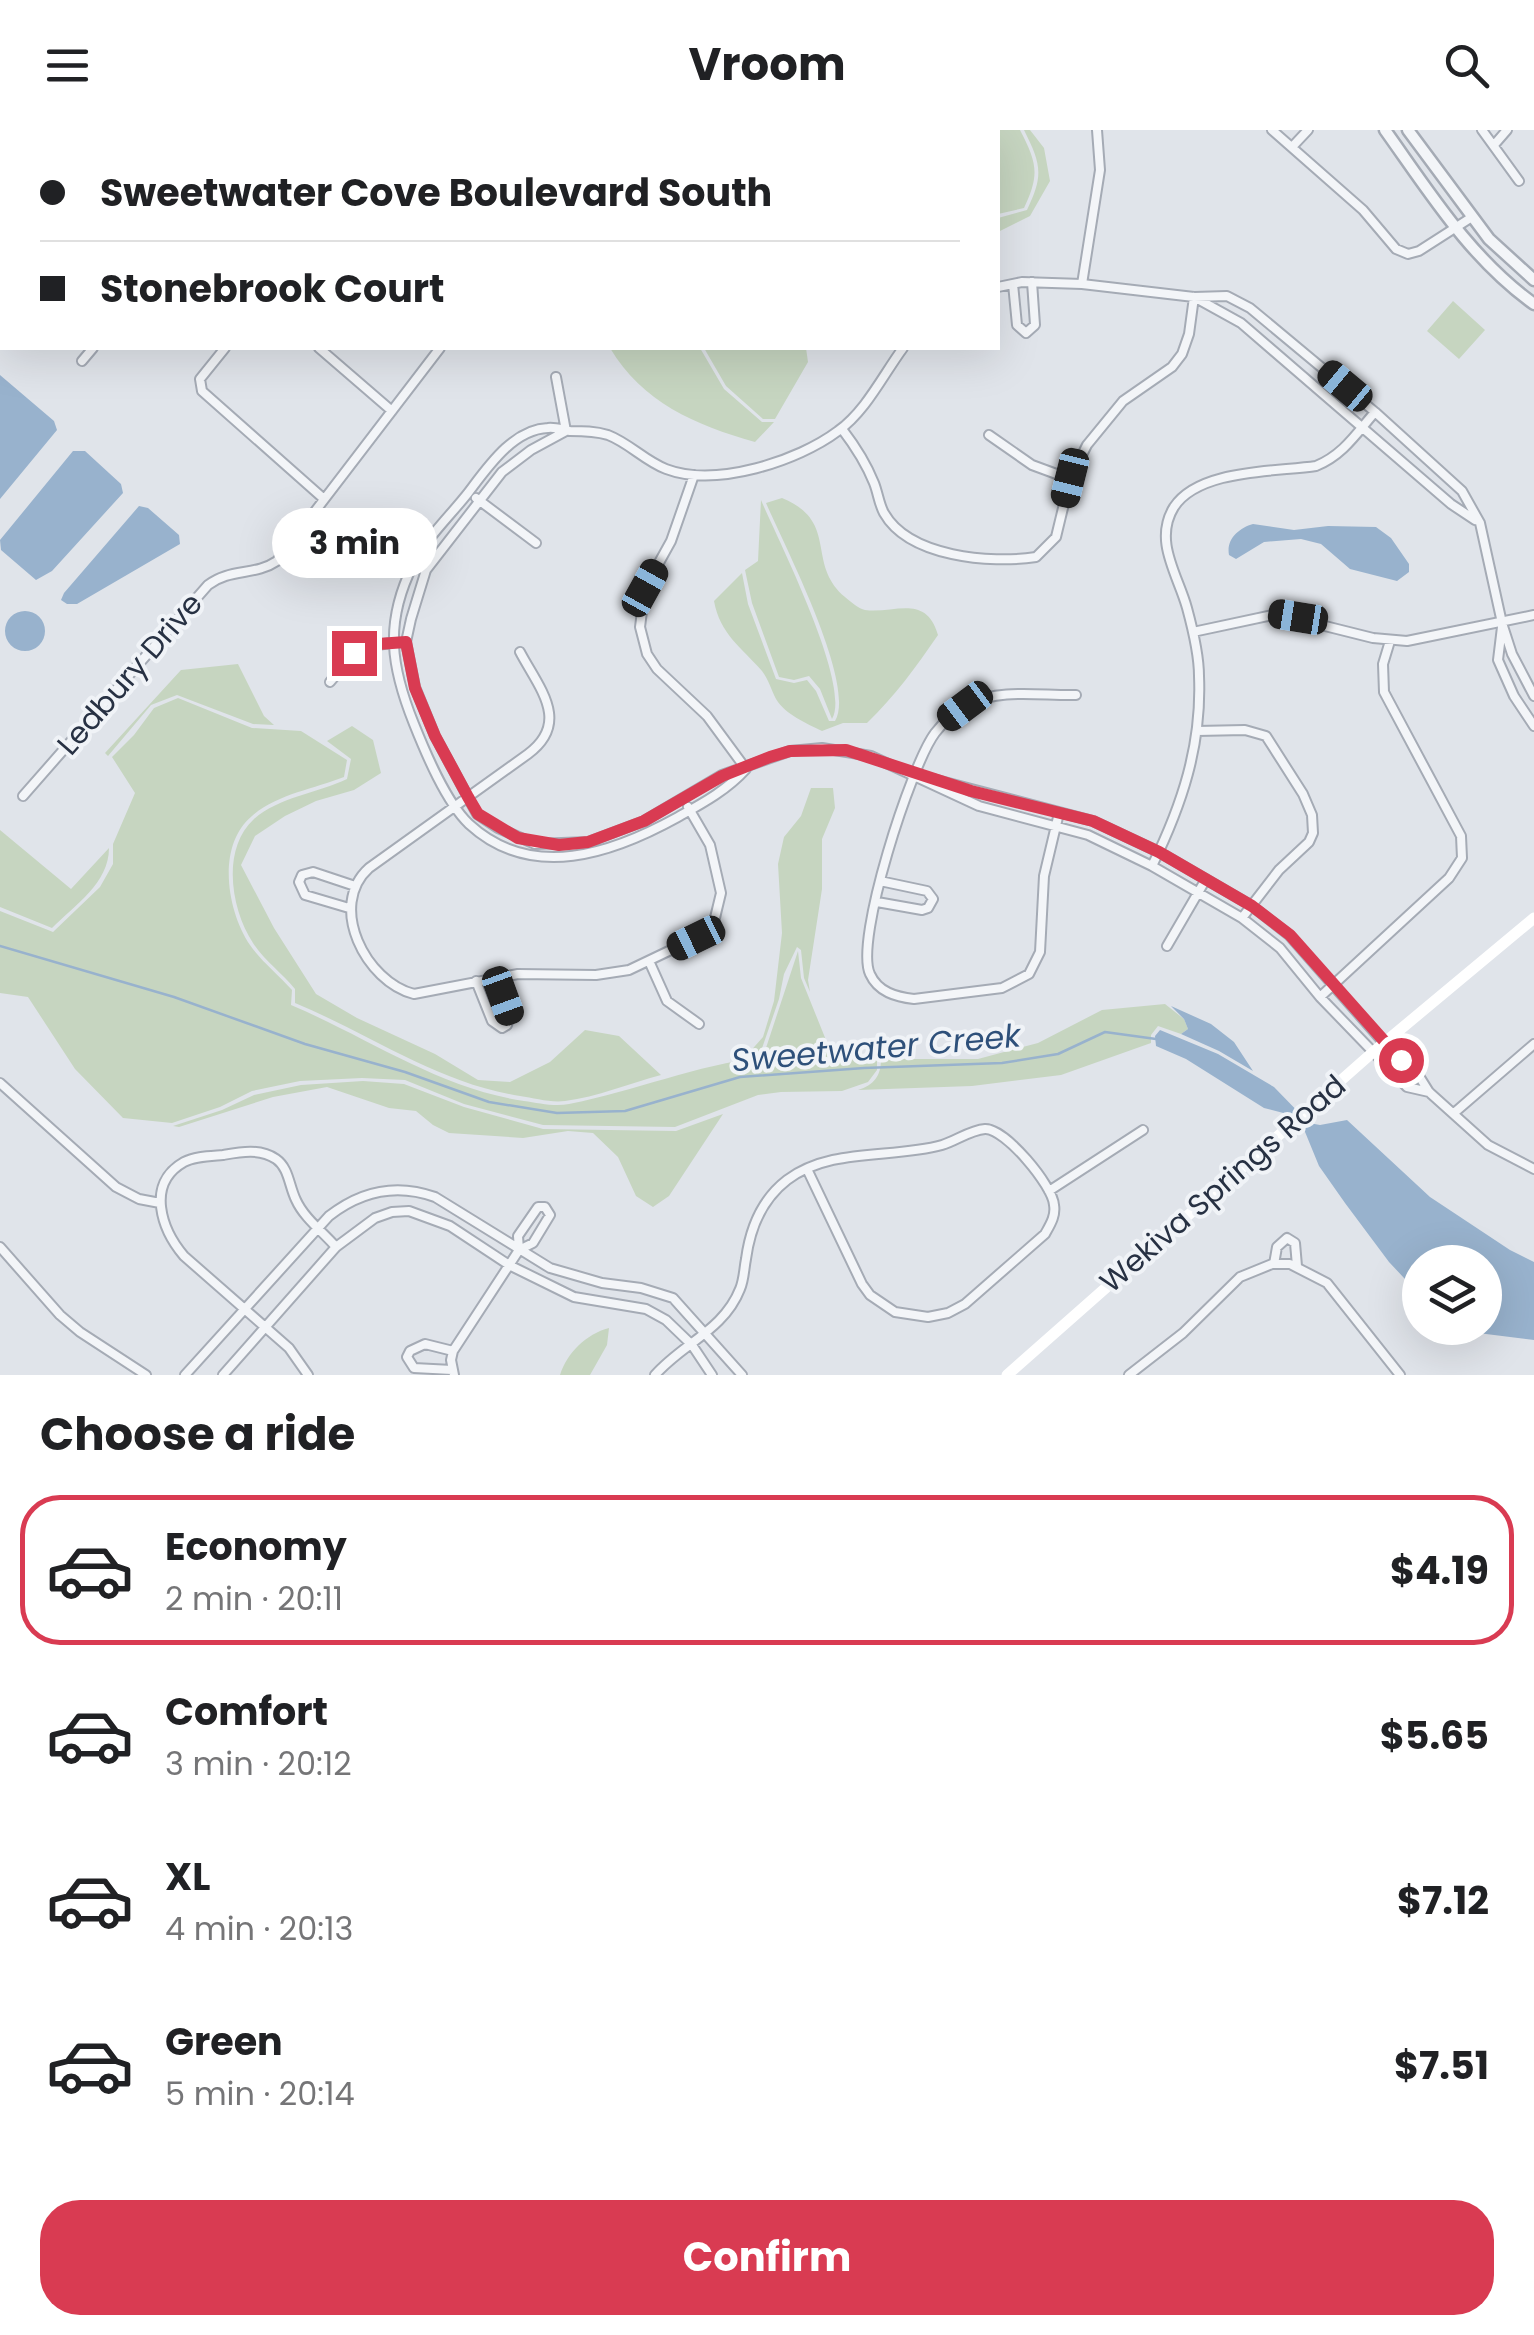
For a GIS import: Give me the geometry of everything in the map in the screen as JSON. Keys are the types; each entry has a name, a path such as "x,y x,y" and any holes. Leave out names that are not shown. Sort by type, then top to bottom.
{"main road":[{"name":"Wekiva Springs Road","path":"1007,1375 1372,1053 1534,918"}],"street":[{"path":"1082,284 1100,170 1097,130"},
{"path":"1272,130 1363,210 1396,249 1408,254 1419,251 1472,217"},
{"path":"1292,147 1308,130"},
{"path":"1385,130 1455,227 1502,281 1534,304"},
{"path":"1408,130 1504,256 1534,280"},
{"path":"1482,130 1520,181"},
{"path":"1494,146 1507,130"},
{"path":"1013,284 1017,325 1026,333 1035,325 1032,282"},
{"path":"1000,287 1032,282 1082,284 1194,297 1227,296 1250,308 1284,335 1462,491 1480,523 1497,624 1498,660 1514,696 1530,712 1534,726"},
{"path":"1194,297 1241,323 1451,504 1480,523"},
{"path":"842,429 861,455 881,508 892,525 911,541 933,550 992,559 1036,557 1056,537 1070,478 1087,445 1108,416 1132,393 1172,368 1182,354 1190,334 1194,297"},
{"path":"1272,349 1284,335"},
{"path":"82,361 91,350"},
{"path":"223,350 200,379 202,391 324,499"},
{"path":"321,350 392,410"},
{"name":"Ledbury Drive","path":"22,796 208,585 228,573 258,570 272,564 438,350"},
{"path":"746,769 730,786 650,833 591,855 546,858 513,851 468,823 454,806 401,692 391,642 413,563 491,462 524,436 546,427 607,435 666,470 694,474 752,470 783,461 842,429 902,350"},
{"path":"556,377 566,431"},
{"path":"1152,866 1185,790 1197,731 1200,674 1165,526 1186,494 1223,478 1316,466 1342,452 1375,412"},
{"path":"566,431 514,460 426,570 406,642 415,688 435,736 478,814 518,838 559,845 588,842 644,821 722,776 790,751 822,748 871,756 966,801 1088,835 1152,866 1242,918 1280,948 1407,1087 1430,1092"},
{"path":"989,435 1032,465 1070,478"},
{"path":"694,474 671,541 645,588 640,627 647,654 657,669 707,716 746,769"},
{"path":"469,492 536,543"},
{"path":"1193,632 1277,614 1390,641 1534,615"},
{"path":"1497,624 1534,696"},
{"path":"1320,996 1449,878 1462,858 1461,836 1384,692 1383,664 1390,641"},
{"path":"330,682 354,653 378,644 406,642"},
{"path":"520,652 547,703 551,718 547,736 528,754 369,868 355,886 349,908 353,927 371,963 399,990 414,994 496,976 596,976 629,970 696,938 714,922 721,893 704,834 683,799"},
{"path":"1059,813 1043,888 1040,952 1029,974 1002,988 914,999 886,992 876,984 866,962 880,881 914,774 936,732 977,700 997,696 1076,696"},
{"path":"1197,731 1245,730 1266,736 1312,814 1314,832 1309,842 1279,870 1242,918"},
{"path":"914,774 1093,821 1159,852 1252,906 1290,935 1430,1092 1488,1145 1534,1168"},
{"path":"588,842 591,855"},
{"path":"349,908 306,895 299,882 302,876 313,872 355,886"},
{"path":"1167,946 1206,879"},
{"path":"876,902 922,910 933,899 927,890 880,881"},
{"path":"649,961 667,1001 699,1024"},
{"path":"476,982 492,1021 502,1028 507,1026 510,1015 496,976"},
{"path":"1454,1113 1534,1044"},
{"path":"0,1083 116,1188 139,1199 160,1202"},
{"path":"656,1375 674,1356 722,1320 742,1286 750,1235 767,1200 807,1169 828,1161 944,1144 986,1129 1013,1144 1049,1191 1054,1204 1052,1221 1032,1246 965,1304 948,1313 910,1316 894,1312 870,1296 807,1169"},
{"path":"1049,1191 1144,1130"},
{"path":"308,1375 288,1348 170,1239 160,1215 163,1187 184,1162 245,1152 263,1153 281,1163 295,1198 336,1247"},
{"path":"185,1375 318,1228 349,1201 397,1189 415,1190 452,1206 550,1268 672,1298 742,1375"},
{"path":"454,1351 425,1344 410,1350 408,1357 414,1368 453,1372 454,1351 519,1250 533,1244 550,1214 545,1206 538,1207 518,1236 519,1250"},
{"path":"223,1375 336,1247 375,1218 392,1212 410,1212 450,1226 509,1265 574,1297 646,1309 666,1320 692,1345 712,1375"},
{"path":"1274,1264 1280,1241 1287,1238 1295,1243 1297,1266"},
{"path":"0,1247 60,1316 146,1375"},
{"path":"1129,1375 1183,1333 1240,1277 1274,1264 1297,1266 1326,1283 1400,1375"}],"green space":[{"path":"1000,130 1020,130 1033,160 1033,186 1024,208 1000,214"},
{"path":"1024,130 1030,130 1044,148 1050,181 1030,216 1000,231 1000,217 1027,210 1038,178 1034,152"},
{"path":"1453,301 1485,330 1459,359 1427,331"},
{"path":"611,350 701,350 724,389 762,422 774,422 755,442 712,428 654,397"},
{"path":"705,350 806,350 808,362 775,419 763,419 726,386"},
{"path":"782,498 811,519 826,571 845,597 865,610 917,610 933,622 938,635 905,681 867,723 843,723 822,731 791,714 780,705 762,671 726,631 717,612 714,601 742,573 748,604 776,679 794,683 807,680 829,721 835,721 839,703 828,647 766,503"},
{"path":"761,500 823,645 832,676 832,719 820,689 809,676 794,680 779,677 752,603 745,570 758,561"},
{"path":"238,664 264,716 274,725 253,724 177,695 151,705 108,756 105,753 181,670"},
{"path":"178,698 252,728 301,731 347,760 344,777 284,797 252,816 233,844 229,861 231,897 242,931 254,951 292,990 291,1005 462,1085 524,1101 564,1105 763,1057 798,951 801,978 832,1055 877,1058 877,1070 868,1082 842,1091 758,1095 675,1127 543,1125 464,1104 405,1080 362,1078 300,1081 252,1091 172,1123 123,1118 75,1069 28,997 0,993 0,911 53,932 100,887 113,864 113,844 135,793 112,757 154,708"},
{"path":"352,726 373,740 381,773 354,790 316,801 285,816 255,836 241,865 274,928 316,994 478,1080 510,1082 550,1062 585,1030 619,1036 661,1075 565,1101 520,1096 490,1090 432,1069 295,1003 295,989 257,949 245,929 235,897 233,863 237,846 254,819 287,800 347,779 351,759 327,741"},
{"path":"811,788 833,788 835,808 822,839 822,889 808,980 810,992 801,950 797,947 784,974 760,1054 747,1055 763,1037 774,1001 782,933 778,864 784,837 801,816"},
{"path":"0,830 71,889 109,848 107,861 97,883 52,928 0,907"},
{"path":"1165,1004 1184,1019 1188,1029 1181,1034 1158,1026 1151,1035 1151,1043 1061,1075 972,1086 858,1090 876,1079 881,1059 978,1059 1038,1043 1102,1010"},
{"path":"363,1081 404,1084 464,1107 543,1129 676,1131 723,1114 669,1196 653,1207 636,1196 618,1157 593,1133 568,1131 523,1138 449,1133 416,1111 389,1108 327,1087 273,1097 173,1126 254,1095 301,1085"},
{"path":"609,1328 607,1345 590,1375 560,1375 578,1346"}],"water":[{"path":"0,375 54,421 57,430 0,499"},
{"path":"73,451 85,451 121,484 123,493 52,571 36,580 1,550 0,540"},
{"path":"139,506 148,508 179,535 180,544 77,604 61,600 64,593"},
{"path":"1253,524 1294,530 1376,527 1391,538 1409,564 1409,572 1397,581 1350,569 1321,544 1301,539 1264,542 1236,559 1229,555 1235,535"},
{"path":"25,611 39,617 45,631 39,645 25,651 11,645 5,631 11,617"},
{"path":"1171,1006 1211,1024 1234,1042 1253,1071 1181,1034 1188,1029"},
{"path":"1160,1030 1218,1054 1274,1087 1309,1123 1347,1120 1430,1197 1534,1262 1534,1340 1502,1336 1502,1245 1402,1245 1402,1276 1319,1166 1303,1127 1291,1115 1264,1108 1186,1059 1156,1046 1155,1036"}],"waterway":[{"name":"Sweetwater Creek","path":"0,946 174,997 305,1044 405,1072 489,1102 557,1113 625,1111 740,1077 1002,1063 1058,1054 1105,1032 1156,1039"}],"route":[{"path":"354,653 378,644 406,642 415,688 435,736 468,797 478,814 518,838 535,844 588,842 644,821 722,776 790,751 822,748 871,756 971,791 1093,821 1159,852 1252,906 1290,935 1401,1060"}]}
